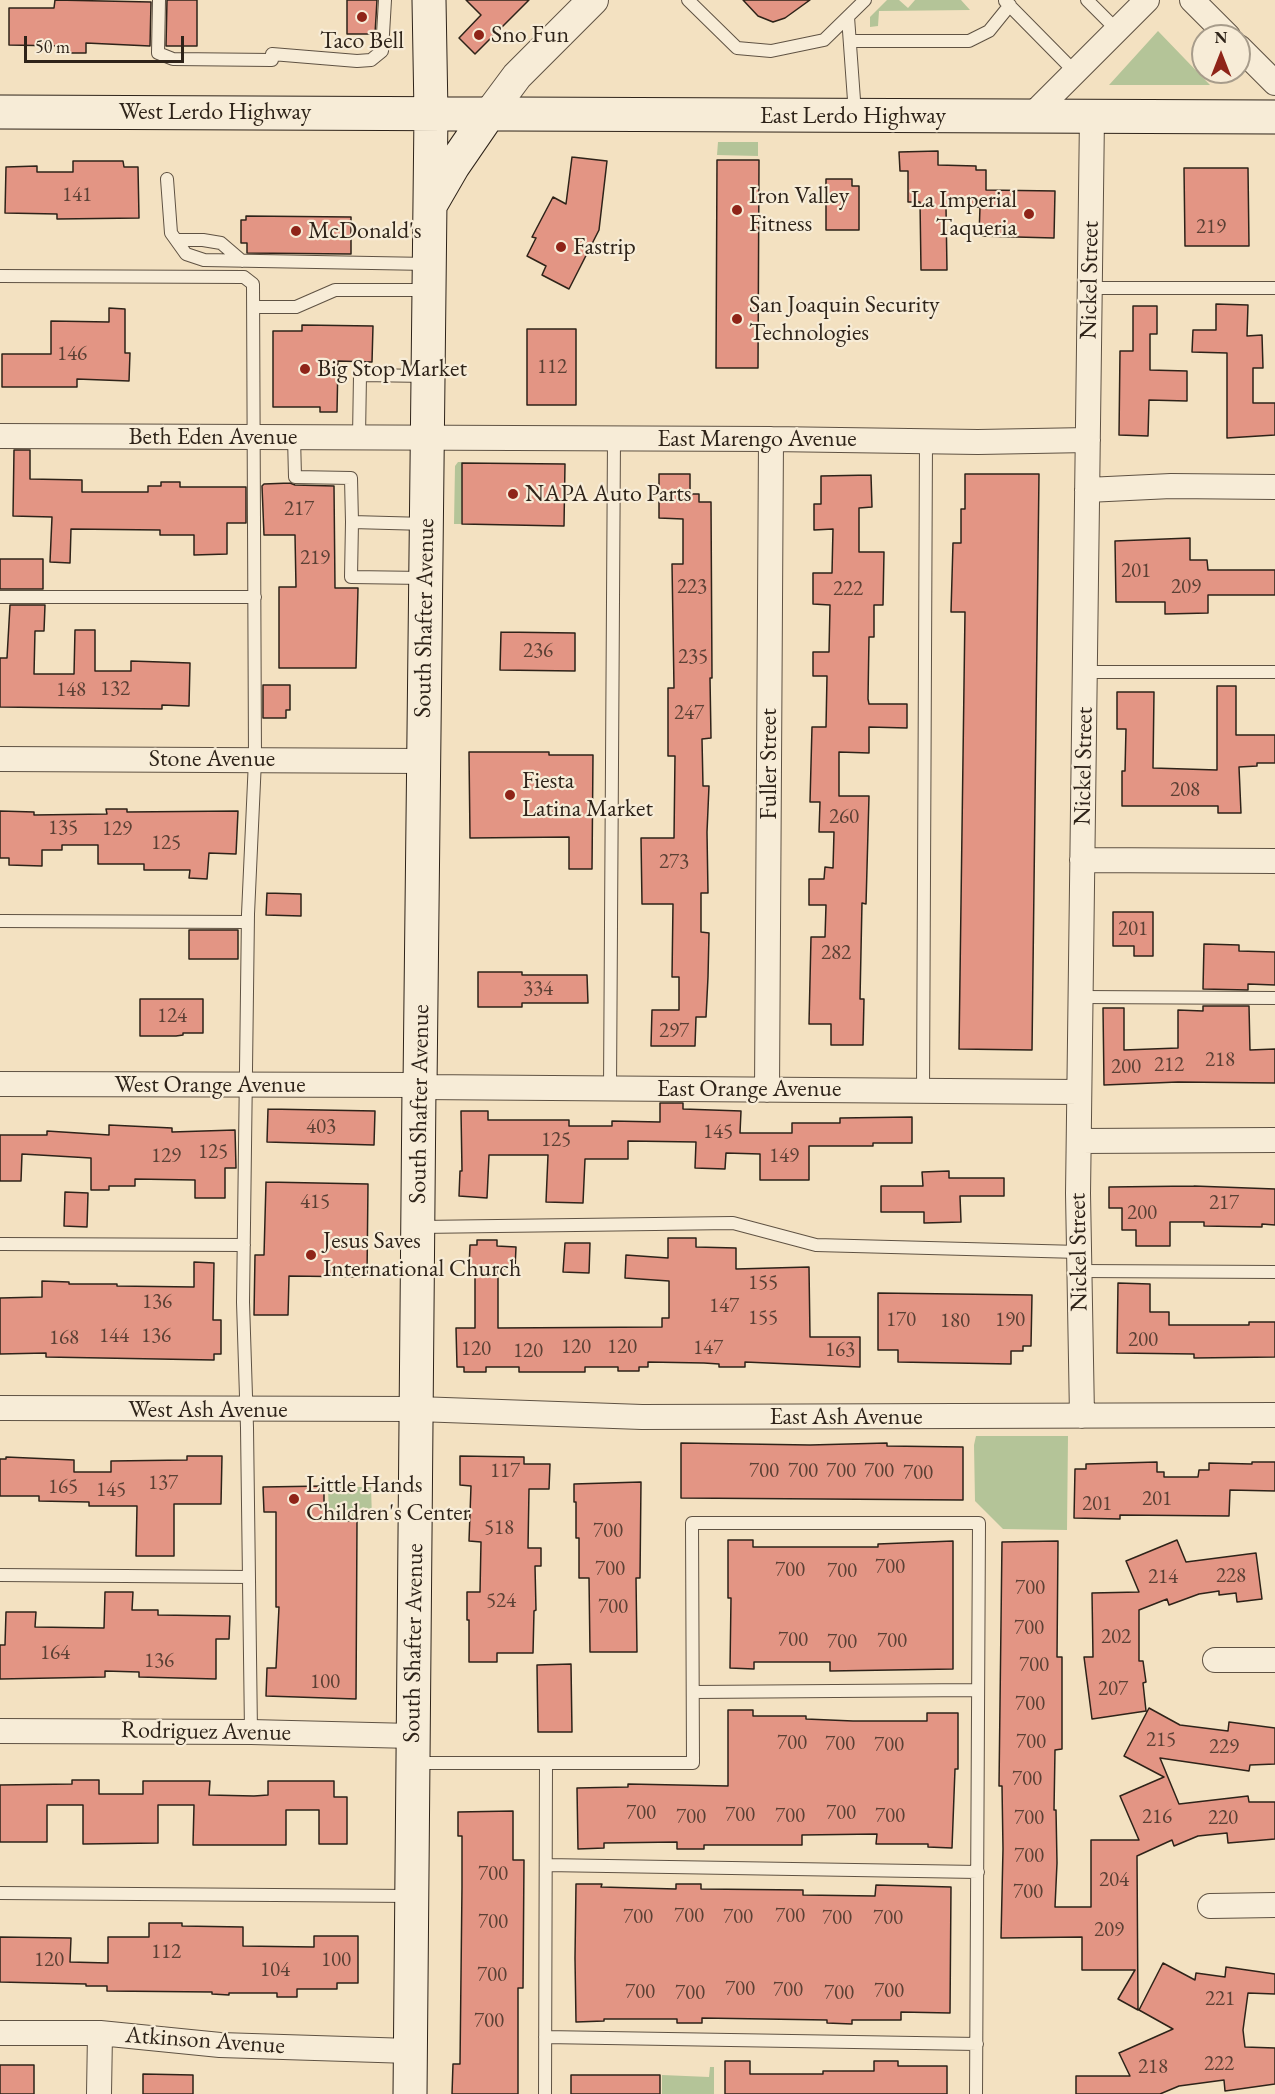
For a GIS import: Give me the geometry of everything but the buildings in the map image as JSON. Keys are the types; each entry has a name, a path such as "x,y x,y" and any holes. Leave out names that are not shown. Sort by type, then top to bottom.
{"main road":[{"name":"South Shafter Avenue","path":"410,2094 431,113 429,0"},
{"name":"West Lerdo Highway","path":"0,112 431,113"},
{"name":"East Lerdo Highway","path":"431,113 1275,117"},
{"path":"430,205 488,115"}],"street":[{"path":"488,115 517,76 593,0"},
{"path":"1031,116 1147,0"},
{"path":"1192,0 1216,24"},
{"path":"1251,59 1275,83"},
{"name":"Nickel Street","path":"1082,1416 1079,1092 1092,116"},
{"name":"Beth Eden Avenue","path":"0,436 427,438"},
{"name":"East Marengo Avenue","path":"427,438 1088,440"},
{"name":"Fuller Street","path":"767,1090 771,439"},
{"path":"1087,490 1171,486 1275,486"},
{"name":"Stone Avenue","path":"0,759 424,760"},
{"path":"1082,860 1275,861"},
{"name":"West Orange Avenue","path":"0,1084 420,1086"},
{"name":"East Orange Avenue","path":"420,1086 1079,1092"},
{"path":"1079,1141 1275,1140"},
{"name":"West Ash Avenue","path":"0,1408 417,1409"},
{"name":"East Ash Avenue","path":"417,1409 642,1417 1275,1415"},
{"path":"1215,1660 1275,1660"},
{"name":"Rodriguez Avenue","path":"0,1731 251,1732 413,1750"},
{"path":"1210,1906 1275,1905"},
{"name":"Atkinson Avenue","path":"0,2032 100,2032 220,2045 410,2051"},
{"path":"99,2094 100,2032"}],"lane":[{"path":"159,0 158,53 173,59 272,57 357,62 371,60 382,51 385,0"},
{"path":"688,0 736,48 771,51 824,40 865,0"},
{"path":"1088,0 1117,30"},
{"path":"850,41 969,41 989,31 1007,3 1075,72"},
{"path":"848,17 855,116"},
{"path":"166,179 171,233 186,254 204,260 242,261 429,277"},
{"path":"177,240 221,243 242,261"},
{"path":"0,276 244,277 254,284 255,759 248,922 244,1245 251,1732"},
{"path":"254,307 296,308 335,290 429,277"},
{"path":"1090,288 1275,288"},
{"path":"359,437 360,375 428,376"},
{"path":"294,437 295,477 351,478 351,577 425,578"},
{"path":"610,1088 614,438"},
{"path":"922,1090 926,441"},
{"path":"352,522 426,524"},
{"path":"0,597 255,597"},
{"path":"1085,672 1275,672"},
{"path":"0,921 248,922"},
{"path":"1081,997 1275,998"},
{"path":"418,1227 733,1223 816,1245 1275,1272"},
{"path":"0,1245 244,1245"},
{"path":"413,1750 546,1763 693,1763 692,1523 979,1523 976,2094"},
{"path":"0,1575 249,1577"},
{"path":"693,1692 978,1690"},
{"path":"545,2094 546,1763"},
{"path":"546,1865 978,1872"},
{"path":"0,1893 412,1896"},
{"path":"545,2037 977,2044"}],"green space":[{"path":"887,0 899,0 908,8 915,0 961,0 970,10 879,11 878,26 870,27 870,17"},
{"path":"1158,31 1191,65 1191,84 1210,85 1109,85"},
{"path":"718,142 758,142 758,156 717,155"},
{"path":"458,462 462,462 461,524 454,524 455,466"},
{"path":"976,1436 1068,1436 1067,1530 1003,1529 975,1501 974,1445"},
{"path":"328,1487 371,1487 372,1518 329,1518"},
{"path":"710,2067 714,2067 714,2094 662,2094 662,2075 709,2077"}],"place":[{"name":"Taco Bell","path":"362,17"},
{"name":"Sno Fun","path":"479,35"},
{"name":"Iron Valley Fitness","path":"737,210"},
{"name":"La Imperial Taqueria","path":"1029,214"},
{"name":"McDonald's","path":"296,231"},
{"name":"Fastrip","path":"561,247"},
{"name":"San Joaquin Security Technologies","path":"737,319"},
{"name":"Big Stop Market","path":"305,369"},
{"name":"NAPA Auto Parts","path":"513,494"},
{"name":"Fiesta Latina Market","path":"510,795"},
{"name":"Jesus Saves International Church","path":"311,1255"},
{"name":"Little Hands Children's Center","path":"294,1499"}]}
